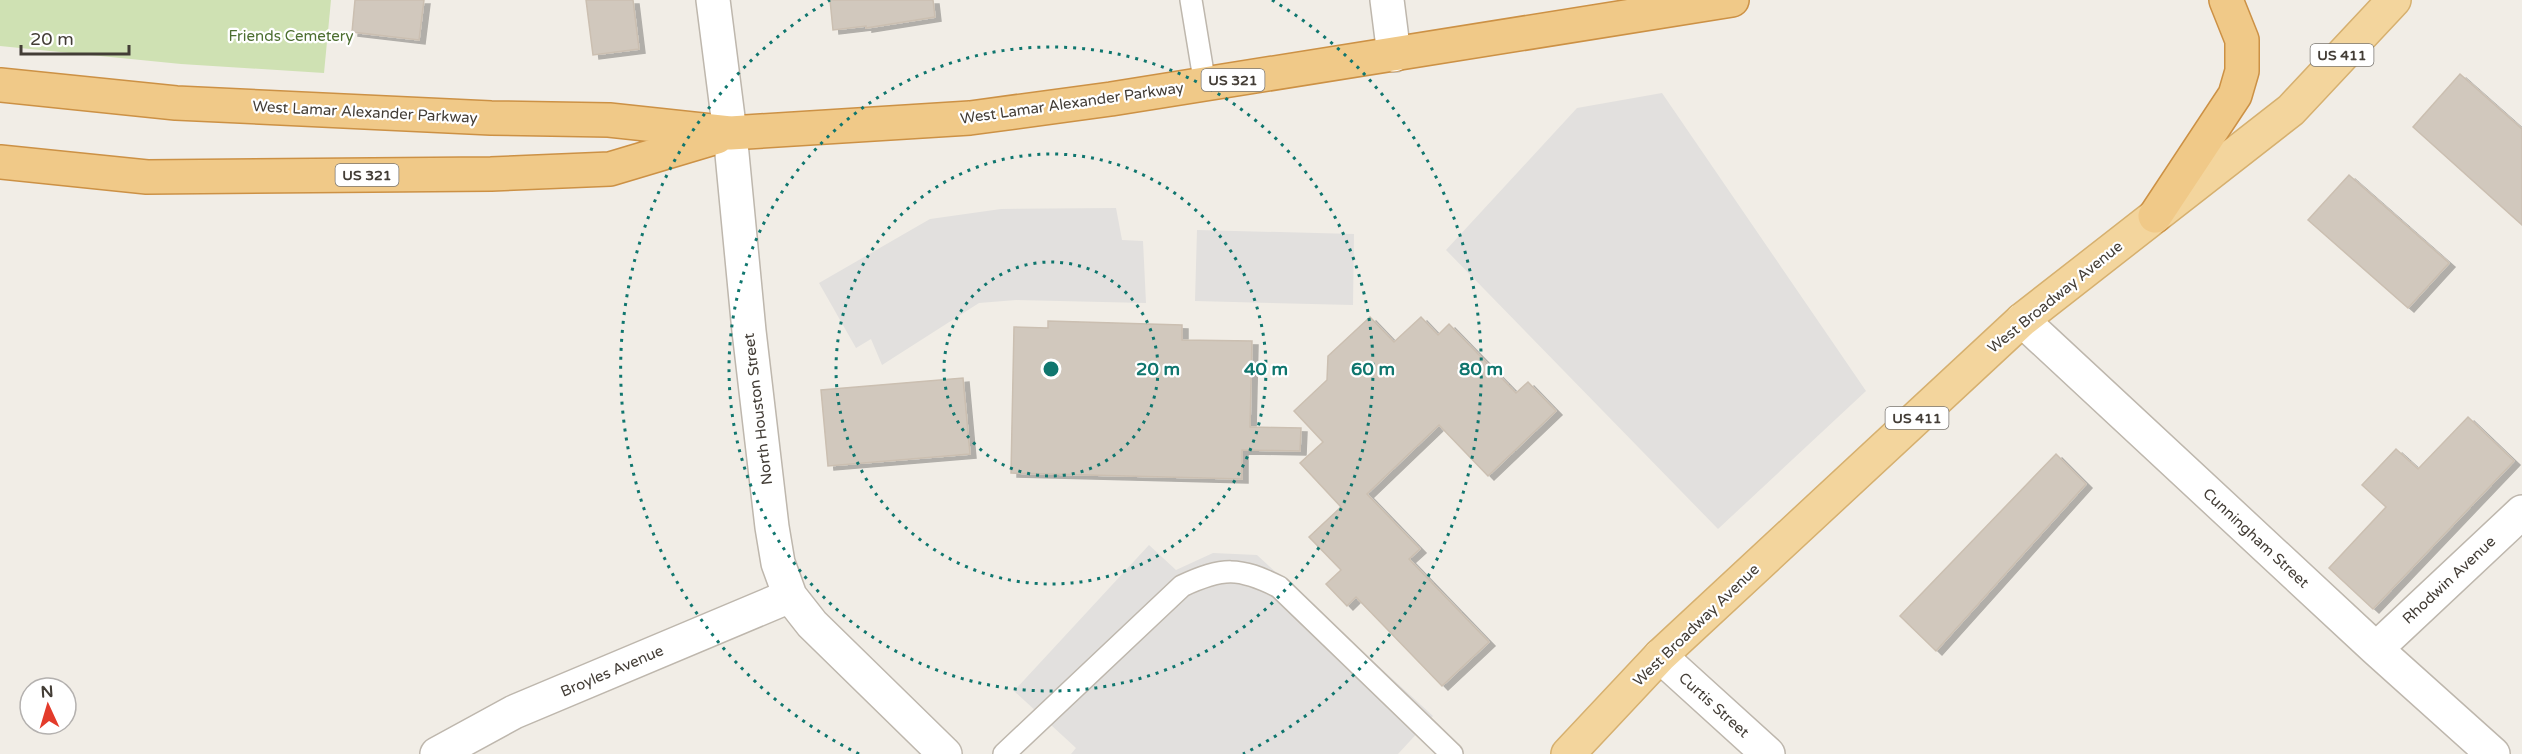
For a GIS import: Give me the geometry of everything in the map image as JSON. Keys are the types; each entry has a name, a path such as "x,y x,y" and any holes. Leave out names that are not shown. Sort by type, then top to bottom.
{"highway":[{"name":"West Lamar Alexander Parkway","path":"0,85 176,103 491,118 609,120 730,133 970,118 1205,85 1732,0"},
{"path":"2155,216 2235,95 2242,71 2241,40 2226,0"},
{"name":"West Lamar Alexander Parkway","path":"0,162 147,177 503,173 610,169 730,133"}],"main road":[{"name":"West Broadway Avenue","path":"1568,754 1660,656 2022,320 2291,110 2394,0"}],"street":[{"name":"North Houston Street","path":"713,0 730,133 749,331 778,563 790,596 812,624 945,754"},
{"path":"1387,0 1394,55"},
{"name":"Cunningham Street","path":"2022,320 2376,649 2493,754"},
{"name":"Rhodwin Avenue","path":"2376,649 2522,512"},
{"name":"Broyles Avenue","path":"437,754 514,712 790,596"},
{"name":"Curtis Street","path":"1660,656 1768,754"}],"lane":[{"path":"1191,0 1205,85"},
{"path":"1004,754 1182,586 1208,574 1232,571 1255,575 1279,587 1452,754"}],"green space":[{"name":"Friends Cemetery","path":"0,0 331,0 324,73 181,64 0,46"}],"shaded area":[{"path":"1662,93 1866,391 1718,529 1446,250 1577,108"},
{"path":"1116,208 1122,240 1143,241 1146,303 1016,300 979,303 882,365 871,339 856,348 819,283 930,219 1001,209"},
{"path":"1197,230 1354,234 1353,305 1195,301"},
{"path":"1149,545 1176,570 1213,553 1257,555 1433,716 1398,754 1071,754 1076,748 1014,691"}],"building":[{"path":"355,0 424,0 419,40 352,32"},
{"path":"586,0 633,0 639,49 593,55"},
{"path":"830,0 933,0 935,17 866,28 866,26 833,30"},
{"path":"2460,74 2522,129 2522,225 2413,127"},
{"path":"2349,175 2449,263 2408,308 2308,220"},
{"path":"1370,317 1394,342 1421,317 1438,335 1449,324 1516,393 1528,382 1556,411 1488,476 1439,425 1367,494 1420,549 1409,559 1489,642 1442,686 1356,597 1347,606 1326,584 1341,570 1309,537 1341,507 1300,463 1323,442 1294,411 1327,380 1328,356"},
{"path":"1048,321 1182,325 1182,340 1252,341 1250,427 1301,428 1300,451 1242,450 1242,479 1011,473 1014,327 1048,328"},
{"path":"963,378 970,454 828,466 821,390"},
{"path":"2468,417 2514,461 2373,609 2329,568 2386,507 2362,485 2396,449 2418,469"},
{"path":"2056,454 2086,484 1936,651 1900,616"}]}
